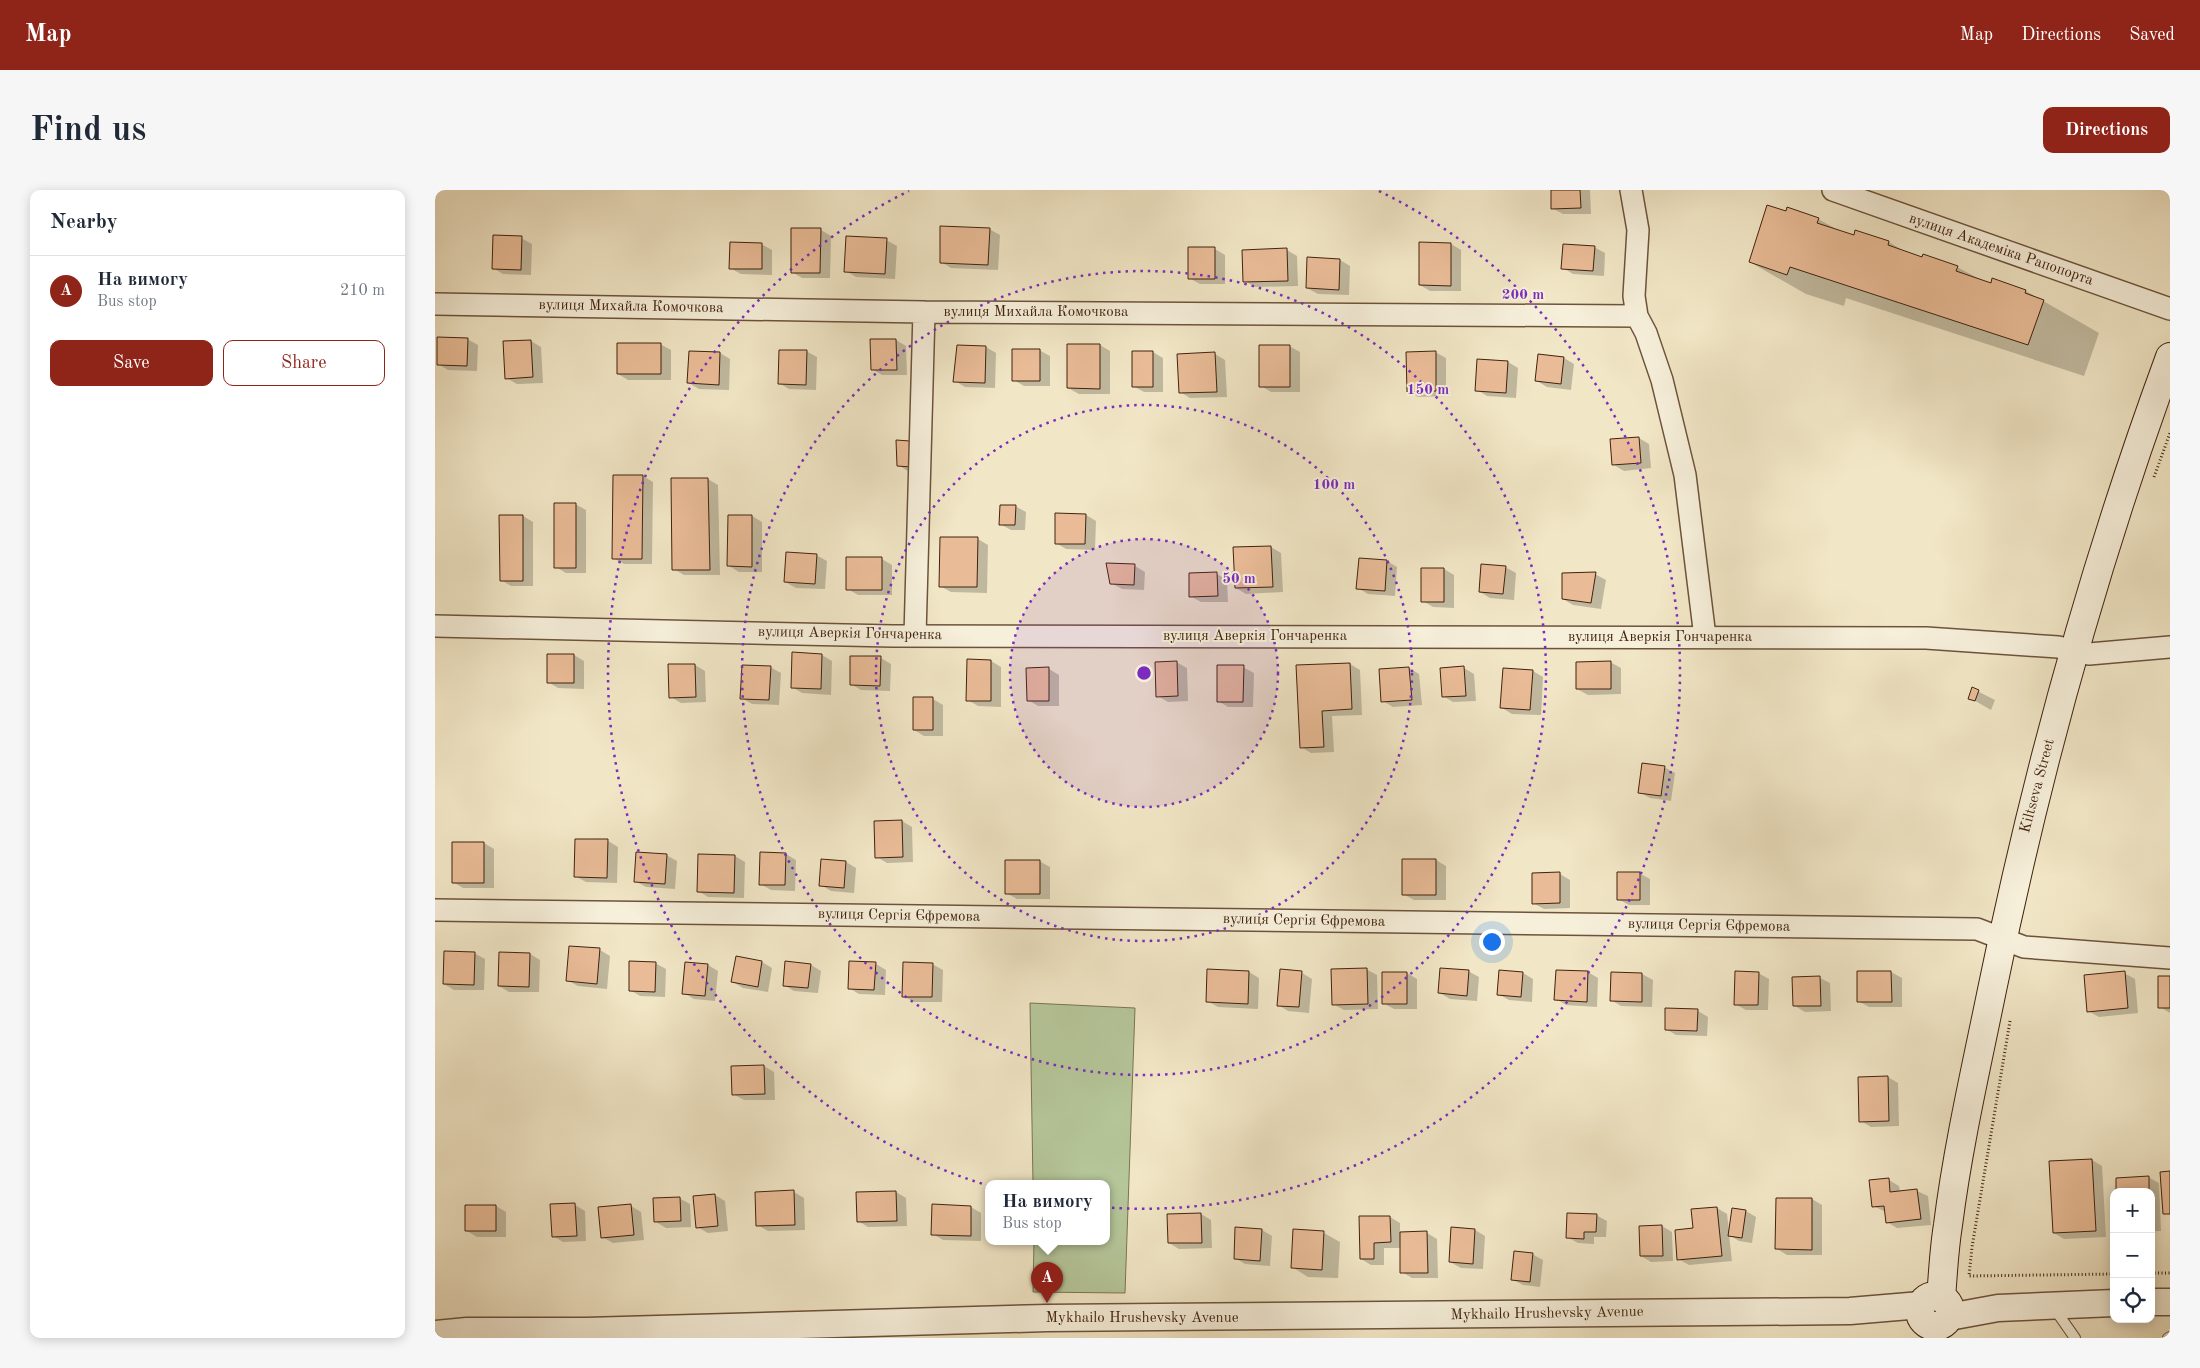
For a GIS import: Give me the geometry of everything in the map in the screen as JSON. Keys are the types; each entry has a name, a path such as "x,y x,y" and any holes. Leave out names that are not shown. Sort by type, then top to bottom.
{"main road":[{"name":"Kiltseva Street","path":"1935,1317 1962,1134 2026,829 2074,651 2124,488 2170,357"}],"street":[{"path":"1631,190 1638,230 1634,296 1637,316 1646,333 1662,380 1685,475 1705,637"},
{"name":"вулиця Академіка Рапопорта","path":"1833,190 2170,309"},
{"name":"вулиця Михайла Комочкова","path":"435,304 924,312 1637,316"},
{"path":"915,636 924,312"},
{"name":"вулиця Аверкія Гончаренка","path":"435,626 915,636 1926,638 2058,647 2089,654 2170,647"},
{"name":"вулиця Сергія Єфремова","path":"435,910 1977,929 2024,947 2170,958"},
{"path":"2155,1302 2170,1302"},
{"name":"Mykhailo Hrushevsky Avenue","path":"435,1334 467,1331 683,1333 1047,1318 1850,1311 1935,1317 1999,1308 2110,1303"}],"lane":[{"path":"2052,1305 2075,1338"}],"path":[{"path":"2155,1273 2170,1272"},
{"path":"1969,1276 2110,1274"}],"green space":[{"path":"1030,1003 1135,1008 1125,1293 1033,1292 1034,1245 1110,1245 1110,1180 1033,1180"}],"building":[{"path":"1551,190 1580,190 1581,208 1551,209"},
{"path":"1767,205 1786,211 1787,207 1819,218 1817,223 1854,235 1855,230 1889,241 1888,245 1922,257 1923,254 1958,266 1956,271 1991,283 1992,278 2026,290 2025,293 2044,300 2028,345 1790,267 1787,275 1749,262"},
{"path":"940,226 990,228 988,265 940,263"},
{"path":"791,228 821,228 820,273 791,273"},
{"path":"493,235 522,236 521,270 492,269"},
{"path":"846,236 887,238 885,274 844,272"},
{"path":"730,242 762,243 762,269 729,269"},
{"path":"1419,242 1451,243 1451,286 1419,285"},
{"path":"1563,244 1595,246 1593,271 1561,269"},
{"path":"1188,247 1215,247 1215,279 1188,279"},
{"path":"1287,248 1288,281 1243,282 1242,250"},
{"path":"1307,257 1340,259 1339,290 1306,288"},
{"path":"437,337 468,338 467,366 437,365"},
{"path":"870,339 896,339 897,370 871,370"},
{"path":"531,340 533,377 505,379 503,341"},
{"path":"617,343 661,343 661,374 617,374"},
{"path":"1067,344 1100,344 1100,389 1067,388"},
{"path":"957,345 986,346 985,383 953,382"},
{"path":"1259,345 1290,345 1290,387 1259,387"},
{"path":"1012,349 1040,349 1040,381 1012,381"},
{"path":"779,350 807,350 806,385 778,384"},
{"path":"689,351 720,352 719,385 687,383"},
{"path":"1132,351 1153,351 1153,387 1132,387"},
{"path":"1436,351 1436,391 1407,392 1406,352"},
{"path":"1215,352 1217,392 1179,393 1177,354"},
{"path":"1538,354 1564,357 1561,384 1535,381"},
{"path":"1477,359 1508,361 1506,393 1475,391"},
{"path":"1639,437 1641,463 1612,465 1610,439"},
{"path":"896,440 910,441 911,467 897,466"},
{"path":"613,475 643,475 642,559 612,559"},
{"path":"671,478 708,478 710,570 672,570"},
{"path":"554,503 576,503 576,568 554,568"},
{"path":"1000,505 1016,505 1015,525 999,525"},
{"path":"1055,513 1086,514 1085,544 1055,544"},
{"path":"499,515 523,515 523,581 500,581"},
{"path":"728,515 752,515 752,567 727,566"},
{"path":"940,537 978,537 977,587 939,587"},
{"path":"1271,546 1273,587 1235,588 1233,547"},
{"path":"786,552 817,554 815,584 784,582"},
{"path":"846,557 882,557 882,590 846,590"},
{"path":"1359,558 1387,560 1385,591 1356,589"},
{"path":"1106,563 1135,564 1134,585 1110,584"},
{"path":"1481,564 1506,566 1503,594 1479,592"},
{"path":"1421,568 1444,568 1444,602 1421,602"},
{"path":"1217,572 1218,596 1189,597 1189,573"},
{"path":"1596,572 1591,603 1562,599 1562,573"},
{"path":"792,652 822,654 821,689 791,688"},
{"path":"547,654 574,654 574,683 547,683"},
{"path":"850,656 881,656 880,686 850,685"},
{"path":"967,659 991,660 991,701 966,701"},
{"path":"1177,661 1178,696 1156,697 1155,662"},
{"path":"1611,661 1611,689 1576,689 1576,662"},
{"path":"1350,663 1352,709 1322,711 1324,747 1300,748 1296,665"},
{"path":"668,664 695,664 696,697 669,698"},
{"path":"742,665 771,666 769,700 740,699"},
{"path":"1217,665 1244,665 1243,702 1217,702"},
{"path":"1464,666 1466,696 1442,697 1440,668"},
{"path":"1049,667 1049,701 1027,701 1026,668"},
{"path":"1409,667 1412,700 1381,702 1379,669"},
{"path":"1503,668 1533,670 1530,710 1500,708"},
{"path":"1972,687 1979,690 1975,701 1968,699"},
{"path":"913,697 933,697 933,730 913,730"},
{"path":"1642,763 1665,766 1661,796 1638,793"},
{"path":"902,820 903,857 875,858 874,821"},
{"path":"575,839 608,839 607,878 574,877"},
{"path":"452,842 484,842 484,883 452,883"},
{"path":"636,852 667,854 665,884 634,882"},
{"path":"760,852 786,853 785,885 759,885"},
{"path":"698,854 735,855 734,893 697,892"},
{"path":"821,859 846,861 844,888 819,886"},
{"path":"1402,859 1436,859 1436,895 1402,895"},
{"path":"1005,860 1040,860 1040,894 1005,894"},
{"path":"1560,872 1560,903 1532,904 1532,873"},
{"path":"1617,872 1640,872 1640,900 1617,900"},
{"path":"569,946 600,948 597,984 566,981"},
{"path":"444,951 475,952 474,985 443,984"},
{"path":"499,952 530,953 529,987 498,986"},
{"path":"736,956 762,961 758,987 731,982"},
{"path":"629,961 656,962 655,992 629,991"},
{"path":"785,961 811,964 808,988 783,986"},
{"path":"849,961 876,962 874,990 848,989"},
{"path":"685,962 708,964 705,996 682,994"},
{"path":"903,962 933,963 932,997 902,997"},
{"path":"1367,968 1368,1004 1332,1005 1331,969"},
{"path":"1440,968 1469,970 1467,996 1438,993"},
{"path":"1207,969 1249,971 1248,1004 1206,1002"},
{"path":"1280,969 1302,971 1299,1007 1277,1006"},
{"path":"1499,970 1523,972 1521,997 1497,995"},
{"path":"1556,970 1588,971 1587,1002 1554,1000"},
{"path":"1735,971 1759,972 1758,1005 1734,1005"},
{"path":"1857,971 1891,971 1892,1002 1857,1002"},
{"path":"2125,971 2128,1008 2087,1012 2084,975"},
{"path":"1382,972 1407,972 1407,1004 1382,1004"},
{"path":"1611,972 1642,973 1642,1002 1610,1001"},
{"path":"1820,976 1821,1006 1793,1006 1792,977"},
{"path":"2158,976 2170,976 2170,1008 2158,1008"},
{"path":"1665,1008 1698,1009 1697,1031 1665,1030"},
{"path":"764,1065 765,1094 732,1095 731,1066"},
{"path":"1888,1076 1889,1121 1859,1122 1858,1077"},
{"path":"2092,1159 2096,1231 2053,1233 2049,1161"},
{"path":"2170,1171 2170,1214 2163,1214 2160,1172"},
{"path":"2149,1176 2149,1188 2116,1188 2116,1178"},
{"path":"1889,1178 1890,1192 1917,1189 1921,1219 1886,1223 1884,1206 1872,1207 1869,1180"},
{"path":"794,1190 795,1225 756,1226 755,1192"},
{"path":"896,1191 897,1221 857,1222 856,1192"},
{"path":"715,1194 718,1226 696,1228 693,1196"},
{"path":"680,1197 681,1221 654,1222 653,1198"},
{"path":"1776,1198 1812,1198 1812,1250 1775,1249"},
{"path":"575,1203 577,1236 552,1237 550,1204"},
{"path":"631,1204 634,1235 601,1238 598,1207"},
{"path":"932,1204 971,1206 971,1236 931,1235"},
{"path":"465,1205 496,1205 496,1231 465,1231"},
{"path":"1717,1207 1722,1256 1677,1260 1675,1230 1693,1228 1691,1209"},
{"path":"1732,1208 1746,1210 1742,1238 1728,1236"},
{"path":"1201,1213 1202,1243 1168,1243 1167,1214"},
{"path":"1567,1213 1597,1214 1596,1232 1584,1232 1584,1239 1566,1238"},
{"path":"1359,1216 1390,1216 1391,1242 1374,1243 1374,1259 1360,1259"},
{"path":"1662,1225 1663,1256 1640,1256 1639,1226"},
{"path":"1235,1227 1262,1229 1260,1261 1234,1259"},
{"path":"1451,1227 1475,1229 1473,1264 1449,1262"},
{"path":"1293,1229 1324,1231 1322,1270 1291,1268"},
{"path":"1427,1231 1428,1273 1400,1273 1400,1232"},
{"path":"1514,1251 1533,1253 1530,1282 1511,1280"}],"place":[{"name":"На вимогу","path":"1047,1303"}]}
